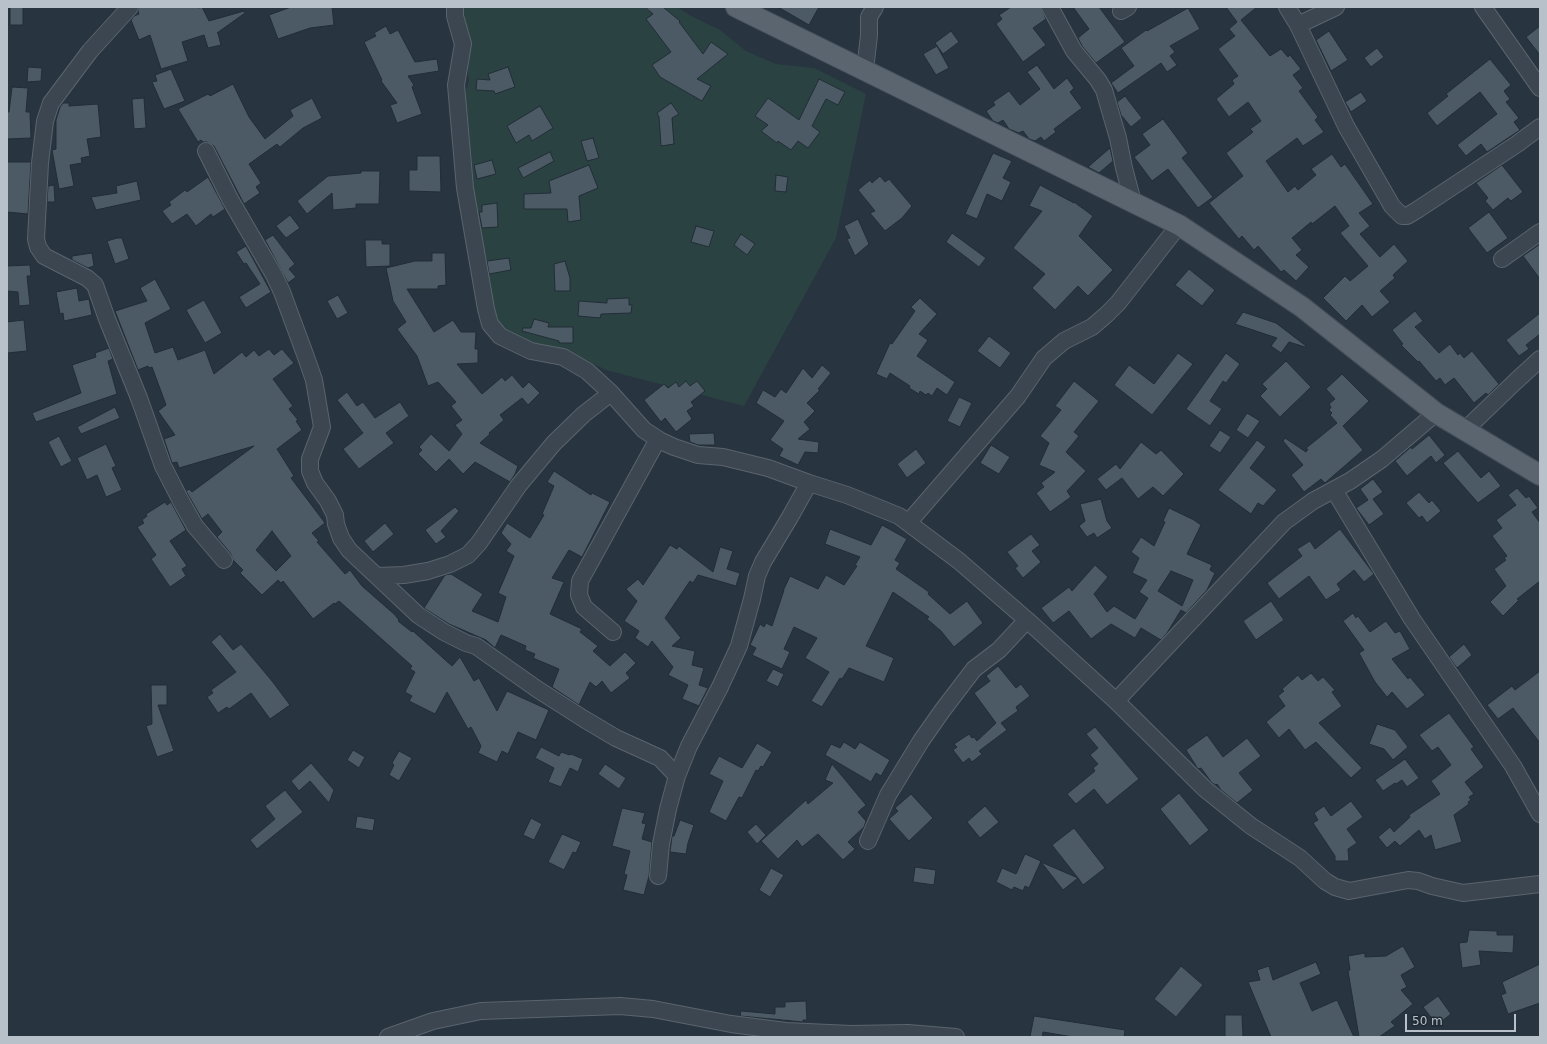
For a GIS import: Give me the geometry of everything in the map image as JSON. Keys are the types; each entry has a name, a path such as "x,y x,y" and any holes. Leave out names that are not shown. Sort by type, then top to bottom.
{"main road":[{"path":"736,7 1180,225 1302,307 1436,412 1540,475"}],"street":[{"path":"130,7 86,57 51,103 45,122 40,163 36,240 38,247 44,256 87,278 95,285 139,398 163,466 195,526 224,560"},
{"path":"455,7 455,16 463,44 456,85 465,188 486,309 490,324 500,336 530,351 563,357 588,371 611,393 644,430 674,447 698,455 723,457 760,466 846,495 899,516 959,561 1027,620 1116,700 1206,789 1251,826 1300,858 1325,881 1335,887 1349,891 1408,880 1418,881 1450,891 1464,893 1540,884"},
{"path":"865,70 869,17 875,7"},
{"path":"1050,7 1074,51 1098,80 1104,90 1118,138 1133,202"},
{"path":"1287,7 1298,25 1346,126 1392,206 1402,216 1407,216 1417,210 1516,144 1540,126"},
{"path":"1298,25 1336,7"},
{"path":"1483,7 1540,88"},
{"path":"206,151 220,181 282,292 314,380 322,427 310,459 310,470 315,483 328,501 335,515 336,524 341,538 349,550 418,615 444,632 466,643 476,646 537,689 616,738 660,758 677,776"},
{"path":"908,523 1018,396 1044,358 1064,341 1092,327 1106,315 1118,303 1180,225"},
{"path":"1502,259 1540,232"},
{"path":"1465,430 1516,380 1540,359"},
{"path":"377,576 404,575 428,571 450,564 468,555 479,543 519,485 554,443 584,414 611,393"},
{"path":"1116,700 1284,522 1313,501 1350,481 1382,459 1436,412"},
{"path":"614,632 584,607 579,595 580,581 658,439"},
{"path":"658,876 668,809 677,776 689,746 720,687 739,646 757,576 763,562 809,483"},
{"path":"1334,490 1412,619 1505,754 1540,814"},
{"path":"868,841 888,795 914,752 942,711 974,669 999,650 1027,620"},
{"path":"388,1037 433,1021 481,1011 620,1006 653,1009 731,1024 786,1032 882,1035 908,1033 956,1037"}],"green space":[{"path":"458,7 677,7 691,16 720,30 746,51 776,64 814,68 866,94 836,238 744,406 606,370 573,354 532,349 493,329 456,124 469,80"}],"building":[{"path":"10,7 23,7 23,25 10,25"},
{"path":"139,7 202,7 209,21 244,11 245,13 217,33 221,45 208,48 204,35 182,42 188,61 161,69 150,35 139,40 131,20 134,16 139,14"},
{"path":"291,7 332,7 334,25 310,28 278,39 269,15"},
{"path":"645,7 663,7 680,21 679,22 703,54 711,42 728,54 697,79 711,86 702,101 660,77 652,65 671,52 646,19 653,14"},
{"path":"778,7 819,7 809,25"},
{"path":"1011,7 1041,7 1046,19 1033,28 1046,45 1023,62 996,24 1002,19 999,15"},
{"path":"1073,7 1099,7 1125,42 1096,63 1082,46 1078,38 1089,29"},
{"path":"1226,7 1257,7 1241,20 1270,56 1281,49 1288,57 1290,55 1301,69 1293,75 1303,88 1299,91 1318,117 1315,120 1324,132 1303,146 1297,138 1266,161 1288,192 1295,186 1298,190 1316,175 1311,169 1332,154 1341,167 1345,164 1373,204 1359,213 1370,226 1360,234 1380,257 1394,244 1408,261 1393,275 1395,278 1380,291 1390,302 1372,317 1362,305 1346,321 1323,298 1345,276 1350,281 1368,266 1340,233 1349,226 1335,206 1312,224 1311,222 1292,238 1302,250 1296,255 1309,267 1296,281 1284,270 1281,272 1258,246 1254,250 1242,236 1239,239 1209,203 1243,176 1226,153 1253,132 1250,129 1261,121 1248,102 1229,117 1216,99 1234,84 1232,80 1238,76 1218,49 1235,36 1229,29 1237,22"},
{"path":"1188,8 1200,29 1170,46 1175,52 1170,56 1177,65 1167,72 1161,63 1118,93 1111,83 1134,66 1121,48 1146,30 1147,31"},
{"path":"386,26 390,34 398,30 415,62 437,59 439,71 408,76 414,85 412,87 422,114 397,123 390,105 397,103 381,81 382,80 364,42 376,36 374,33"},
{"path":"1540,26 1540,55 1526,37"},
{"path":"951,31 959,42 943,54 935,43"},
{"path":"1329,31 1348,60 1331,71 1316,40"},
{"path":"937,46 949,68 936,75 923,54"},
{"path":"1377,48 1384,57 1371,67 1364,58"},
{"path":"1490,59 1511,85 1504,91 1510,99 1506,102 1519,118 1514,122 1520,130 1487,152 1481,144 1466,156 1457,145 1497,114 1480,92 1437,126 1427,113 1448,96 1446,94"},
{"path":"1037,65 1054,89 1067,78 1074,88 1070,92 1082,108 1054,129 1056,132 1044,141 1041,137 1035,141 1029,139 1023,131 1019,133 1009,129 1003,120 998,123 993,121 986,111 995,105 993,102 1009,91 1020,105 1040,89 1027,72"},
{"path":"28,67 42,68 41,81 27,82"},
{"path":"508,67 515,87 495,94 494,91 476,90 477,79 490,80 488,74"},
{"path":"171,69 185,101 164,109 152,82 157,81 155,75"},
{"path":"819,79 845,92 838,105 826,99 812,126 820,132 808,148 798,141 791,150 778,141 777,143 761,131 768,125 755,116 768,98 799,120"},
{"path":"233,84 249,117 265,139 293,116 290,110 312,98 322,118 303,128 280,147 277,144 249,164 261,183 256,187 260,193 244,204 214,146 201,140 198,142 178,109 208,94 210,96"},
{"path":"12,87 28,88 26,112 30,112 31,138 7,139 7,112 9,112"},
{"path":"1361,92 1367,101 1351,112 1345,102"},
{"path":"1125,96 1142,118 1131,127 1121,115 1117,102"},
{"path":"144,98 146,128 134,129 132,99"},
{"path":"63,103 69,103 69,106 98,104 101,137 87,139 90,156 81,158 82,163 70,165 74,186 59,189 52,150 56,149 56,120 60,107"},
{"path":"671,103 679,114 672,118 674,144 661,146 659,117 657,113"},
{"path":"540,106 553,128 532,141 529,135 516,143 507,126"},
{"path":"1163,119 1188,153 1182,158 1213,197 1198,208 1168,169 1152,181 1134,157 1150,145 1142,134"},
{"path":"593,138 599,158 587,161 581,141"},
{"path":"1110,148 1113,161 1099,173 1088,167"},
{"path":"550,152 554,161 523,178 518,168"},
{"path":"993,153 1012,161 1003,178 1011,182 1002,201 987,194 977,219 965,214"},
{"path":"417,156 440,156 441,192 409,191 409,170 417,170"},
{"path":"492,160 496,174 477,179 474,165"},
{"path":"7,162 31,162 28,214 7,212"},
{"path":"589,165 598,188 579,196 581,220 568,222 567,209 524,209 524,194 551,193 549,181"},
{"path":"1502,165 1523,192 1511,201 1508,198 1493,210 1485,201 1488,198 1476,183"},
{"path":"361,171 380,171 379,204 356,204 356,208 333,210 332,193 307,214 297,201 328,176 361,173"},
{"path":"776,175 788,177 786,192 775,191"},
{"path":"880,176 885,182 889,179 912,206 902,218 885,231 870,213 875,211 858,190 870,180 872,183"},
{"path":"208,177 225,209 213,217 211,214 196,226 187,214 172,224 162,211 171,205 169,202 185,190 187,192"},
{"path":"137,181 141,200 96,210 91,197 117,193 116,186"},
{"path":"54,185 55,202 47,202 48,186"},
{"path":"1040,185 1074,202 1093,216 1079,236 1113,270 1088,296 1078,286 1055,310 1032,288 1045,274 1013,248 1042,211 1029,206"},
{"path":"497,203 498,227 482,228 479,212 482,212 482,205"},
{"path":"1489,212 1508,238 1487,253 1468,228"},
{"path":"290,215 300,228 286,238 276,226"},
{"path":"858,219 869,244 855,256 847,239 850,238 844,226"},
{"path":"696,226 714,231 709,247 691,242"},
{"path":"952,233 986,258 979,267 946,242"},
{"path":"741,234 755,244 747,255 734,245"},
{"path":"273,235 295,264 289,269 296,277 288,283 265,240"},
{"path":"122,238 129,259 115,264 107,241"},
{"path":"365,240 382,240 382,244 390,244 390,266 366,267"},
{"path":"1540,244 1540,279 1523,256"},
{"path":"246,246 271,292 246,308 239,297 260,284 246,263 244,264 236,252"},
{"path":"92,253 94,266 88,268 72,260 72,256"},
{"path":"432,253 445,253 446,285 438,286 438,289 407,289 434,332 453,320 461,332 476,332 475,349 478,349 478,363 457,364 482,394 502,377 505,381 512,375 523,388 529,382 540,393 528,405 522,398 500,415 504,420 480,443 518,466 510,482 475,462 463,474 449,459 436,472 418,454 422,450 419,447 431,434 449,451 462,434 455,425 462,420 451,406 456,402 438,382 428,386 417,356 397,329 406,322 393,301 386,268 415,261 432,261"},
{"path":"509,258 511,270 489,274 487,261"},
{"path":"565,261 570,278 570,291 555,291 554,264"},
{"path":"30,265 31,276 27,276 30,305 19,306 18,292 7,291 7,266"},
{"path":"1189,269 1215,290 1202,306 1175,285"},
{"path":"155,279 171,309 145,323 155,353 173,347 178,360 205,350 214,374 242,352 246,357 254,350 259,356 269,349 274,355 282,349 294,363 273,379 293,406 289,409 298,420 296,421 302,430 277,449 294,476 291,478 325,523 312,533 319,541 317,542 345,574 350,570 362,586 394,614 399,620 398,621 412,632 413,631 452,666 460,657 474,681 479,678 497,711 507,691 549,710 536,740 518,732 508,754 502,751 497,762 478,753 481,746 471,727 468,729 447,692 435,714 409,701 412,696 405,692 415,672 410,669 412,666 339,601 335,604 334,603 313,619 283,581 281,583 278,580 262,595 240,573 243,570 233,560 231,554 217,537 222,532 208,514 202,519 186,491 189,489 192,492 254,446 179,468 177,462 172,463 164,439 175,435 158,411 166,405 152,367 149,368 148,366 138,370 115,311 147,301 140,288","holes":["272,531 291,556 276,571 256,550"]},
{"path":"77,288 79,301 89,299 92,315 64,321 63,313 60,314 56,292"},
{"path":"338,295 348,313 337,319 327,301"},
{"path":"629,298 629,305 632,305 631,313 601,314 600,318 578,316 579,301 607,303 607,299"},
{"path":"920,298 937,314 919,334 928,340 917,356 955,382 947,395 937,388 932,396 928,393 926,395 920,391 919,394 909,388 910,386 890,373 887,379 876,374 890,343 892,344 915,311 911,307"},
{"path":"204,300 222,333 205,343 186,310"},
{"path":"1415,311 1423,321 1415,327 1439,353 1450,344 1458,355 1460,353 1464,358 1472,351 1499,384 1488,395 1486,393 1474,403 1454,378 1445,385 1440,378 1436,381 1419,361 1418,362 1401,345 1403,344 1392,330"},
{"path":"1243,312 1276,323 1306,346 1305,347 1289,342 1281,353 1271,346 1277,338 1235,324"},
{"path":"1540,313 1540,334 1526,345 1529,349 1519,356 1506,340"},
{"path":"534,319 549,323 548,327 573,327 573,343 559,343 559,341 522,331 523,328 531,328"},
{"path":"24,320 27,351 7,353 7,322"},
{"path":"989,336 1011,353 1000,368 977,351"},
{"path":"109,348 113,359 108,361 117,394 36,422 32,413 81,393 72,365 96,357 95,353"},
{"path":"1178,353 1193,364 1152,415 1114,385 1129,365 1154,384"},
{"path":"1226,353 1240,364 1226,383 1223,381 1210,401 1222,409 1210,426 1186,409"},
{"path":"1286,361 1311,387 1280,417 1260,396 1267,389 1262,384"},
{"path":"822,365 831,373 818,389 820,390 807,403 815,411 804,422 810,429 798,439 819,442 818,453 805,452 798,465 779,456 783,449 770,440 784,421 756,403 763,390 775,397 781,389 786,393 803,368 812,378"},
{"path":"1342,374 1369,401 1343,426 1363,450 1325,483 1321,479 1304,492 1291,475 1303,465 1283,441 1285,438 1306,452 1308,449 1305,449 1337,423 1330,415 1332,413 1329,410 1331,407 1329,404 1335,399 1326,389"},
{"path":"686,381 690,386 697,381 705,391 691,402 694,406 687,411 692,419 676,432 665,418 661,422 644,400 664,384 668,388 676,382 679,387"},
{"path":"1074,381 1099,401 1074,432 1079,436 1066,452 1086,471 1067,491 1071,497 1050,512 1036,493 1044,487 1041,483 1055,472 1039,465 1049,443 1040,436 1061,410 1055,406"},
{"path":"347,392 357,406 363,402 375,418 400,402 409,416 386,433 394,443 359,469 343,449 363,433 337,400"},
{"path":"959,397 972,403 960,427 947,421"},
{"path":"115,407 120,418 81,434 77,427"},
{"path":"1247,413 1260,421 1248,438 1236,430"},
{"path":"1220,430 1231,437 1220,453 1209,446"},
{"path":"714,433 715,445 698,445 690,442 689,434"},
{"path":"1429,435 1445,455 1436,463 1431,456 1407,476 1395,461 1411,447 1412,449"},
{"path":"59,436 72,461 61,467 48,442"},
{"path":"1257,440 1266,447 1250,468 1277,490 1263,506 1258,503 1251,514 1218,490"},
{"path":"1141,442 1156,454 1161,450 1184,474 1163,496 1153,487 1138,499 1122,478 1106,490 1097,479 1116,464 1120,469"},
{"path":"106,444 116,466 112,468 122,490 106,497 97,475 87,480 77,458"},
{"path":"991,445 1010,457 999,474 980,463"},
{"path":"916,449 926,463 907,478 897,464"},
{"path":"1458,451 1481,478 1489,471 1501,486 1478,503 1443,463"},
{"path":"554,471 591,495 592,493 610,502 582,557 569,550 552,578 564,582 550,614 582,629 580,632 598,646 593,651 610,666 625,652 636,663 626,673 630,678 611,693 602,681 596,687 590,682 579,705 552,687 559,669 533,658 535,654 525,650 526,646 501,635 495,648 486,640 449,624 424,608 445,575 451,574 483,594 472,611 498,622 506,597 498,593 514,556 506,551 511,544 501,533 507,523 530,538 544,515 542,514 554,486 547,482"},
{"path":"1373,479 1383,492 1373,499 1384,514 1369,525 1356,508 1368,500 1360,489"},
{"path":"1517,488 1526,498 1529,496 1538,508 1532,512 1540,523 1540,581 1517,599 1519,600 1503,616 1490,602 1506,586 1494,569 1506,560 1504,558 1507,556 1492,536 1502,528 1496,520 1516,505 1508,495"},
{"path":"1419,492 1429,503 1432,500 1441,511 1427,523 1422,516 1419,518 1406,503"},
{"path":"1101,499 1107,521 1112,528 1097,538 1094,533 1087,537 1079,526 1085,521 1080,504"},
{"path":"165,502 167,505 171,502 186,530 170,541 187,566 182,569 186,576 170,587 151,559 156,555 137,527 144,523 142,520 147,516 146,514"},
{"path":"455,507 459,511 441,531 446,537 436,544 425,530"},
{"path":"1169,508 1201,525 1187,554 1212,565 1210,570 1215,573 1207,590 1186,613 1181,610 1161,640 1141,628 1135,638 1111,624 1091,639 1069,611 1053,623 1041,608 1069,587 1072,591 1095,565 1108,577 1094,594 1107,612 1114,606 1135,619 1148,598 1139,592 1147,580 1132,573 1139,558 1131,552 1141,537 1154,546 1165,522 1163,521","holes":["1171,571 1193,580 1182,606 1158,591"]},
{"path":"385,523 394,534 373,552 364,541"},
{"path":"882,525 907,539 895,560 900,563 896,569 929,592 928,594 950,614 967,601 983,623 954,647 941,631 927,619 929,617 893,592 866,646 894,658 884,682 849,668 842,679 840,678 822,707 811,701 829,672 805,658 817,638 794,627 784,649 790,652 782,669 752,655 756,648 750,645 760,624 764,627 766,623 772,626 784,590 783,591 790,576 818,589 826,575 844,585 857,566 855,565 860,557 825,544 830,529 871,545"},
{"path":"1340,529 1374,574 1364,582 1354,570 1337,584 1341,590 1326,600 1309,576 1279,599 1267,583 1302,556 1297,549 1310,541 1315,549"},
{"path":"1031,534 1040,545 1032,551 1041,562 1023,578 1015,568 1018,566 1007,552"},
{"path":"670,545 677,549 679,546 713,572 720,547 733,551 727,569 740,573 736,586 698,575 693,583 690,581 665,618 681,638 672,646 695,651 692,665 704,668 699,685 708,688 699,706 682,699 688,685 668,675 673,667 652,641 648,647 635,638 639,631 624,621 637,601 626,589 638,579 643,585"},
{"path":"1271,601 1284,620 1256,640 1243,621"},
{"path":"1353,613 1356,618 1358,616 1370,632 1386,621 1395,633 1400,631 1410,649 1392,659 1408,679 1410,677 1425,695 1407,709 1392,692 1387,697 1375,682 1359,653 1364,650 1343,621"},
{"path":"220,634 233,650 241,644 290,705 270,719 251,693 229,709 227,707 218,713 207,697 213,693 211,690 236,672 211,642"},
{"path":"1464,644 1472,655 1457,668 1449,657"},
{"path":"998,666 1016,688 1021,684 1030,696 1016,707 1018,711 1001,723 1007,730 979,751 982,754 972,762 969,758 963,763 953,750 957,747 954,744 969,734 977,741 996,723 974,693 990,681 986,676"},
{"path":"773,669 784,674 778,687 766,681"},
{"path":"1540,671 1540,743 1513,708 1498,719 1487,705 1512,686 1515,690"},
{"path":"1311,673 1318,681 1323,677 1335,690 1332,692 1342,706 1319,723 1362,768 1351,778 1316,742 1305,750 1289,729 1279,738 1266,722 1285,706 1278,696 1284,691 1282,689 1298,675 1302,680"},
{"path":"151,685 167,685 167,705 158,705 174,751 157,757 146,726 152,724"},
{"path":"1449,713 1474,747 1471,749 1484,767 1465,782 1474,794 1469,797 1471,800 1468,802 1469,804 1454,815 1462,842 1435,850 1431,835 1425,839 1419,830 1400,846 1395,841 1387,848 1378,837 1390,827 1394,832 1410,817 1409,815 1440,794 1431,781 1451,765 1438,747 1432,751 1419,735"},
{"path":"1377,724 1395,730 1408,747 1393,760 1384,749 1369,744"},
{"path":"1095,727 1139,779 1107,805 1094,789 1076,804 1067,794 1095,771 1093,768 1098,764 1090,755 1098,748 1086,734"},
{"path":"1207,735 1223,757 1247,738 1261,756 1239,773 1253,790 1237,803 1221,790 1217,784 1212,783 1201,768 1198,769 1186,750"},
{"path":"844,742 855,749 860,742 890,760 881,776 876,773 871,782 825,755 831,744 840,748"},
{"path":"757,743 772,752 763,767 761,766 758,771 756,770 742,798 739,797 726,821 709,812 723,781 709,774 719,756 742,768"},
{"path":"541,747 559,756 561,752 583,759 578,772 570,768 561,787 548,782 554,768 535,758"},
{"path":"353,750 365,757 359,768 347,760"},
{"path":"399,751 412,758 399,781 389,775 394,765 392,763"},
{"path":"1405,759 1419,778 1407,787 1402,780 1383,791 1375,780"},
{"path":"311,763 334,790 329,803 310,781 299,791 291,781"},
{"path":"605,764 626,778 619,789 598,774"},
{"path":"832,764 866,805 858,812 866,821 864,827 848,842 855,849 843,860 818,834 802,847 797,840 778,859 761,841 806,800 808,804 833,783 825,780"},
{"path":"285,790 303,812 257,849 250,840 275,819 265,806"},
{"path":"1179,793 1209,830 1190,846 1160,809"},
{"path":"911,794 933,818 909,841 889,819 898,811 895,808"},
{"path":"1351,801 1363,817 1347,829 1357,843 1348,849 1349,861 1335,861 1335,856 1313,823 1318,820 1314,813 1324,806 1331,816"},
{"path":"985,806 999,822 980,838 967,822"},
{"path":"622,808 645,813 642,823 646,824 642,839 652,842 649,876 644,895 623,890 627,875 624,874 630,851 612,846"},
{"path":"357,816 375,819 373,831 355,828"},
{"path":"531,818 542,824 534,840 523,835"},
{"path":"680,820 694,825 686,854 670,852 672,836 674,836"},
{"path":"756,824 766,835 757,844 747,832"},
{"path":"1074,828 1105,868 1083,885 1052,845"},
{"path":"562,834 581,842 576,853 573,852 564,870 548,862"},
{"path":"1025,854 1041,861 1029,888 1025,886 1023,891 1014,887 1012,890 996,882 1002,868 1016,874"},
{"path":"1041,862 1078,878 1063,890"},
{"path":"915,867 936,870 934,885 913,882"},
{"path":"771,868 784,875 770,897 759,890"},
{"path":"1469,930 1497,931 1497,935 1514,935 1513,953 1479,951 1481,965 1462,968 1459,943 1467,942"},
{"path":"1403,946 1415,967 1401,975 1407,987 1401,990 1413,1004 1391,1022 1395,1026 1379,1037 1359,1037 1348,971 1350,970 1348,956 1365,953 1365,957 1386,956"},
{"path":"1316,962 1321,974 1300,983 1312,1011 1337,1000 1354,1037 1271,1037 1248,982 1260,980 1257,970 1269,966 1273,980"},
{"path":"1540,964 1540,1003 1508,1014 1501,995 1506,993 1502,982"},
{"path":"1181,966 1203,985 1176,1017 1154,999"},
{"path":"1438,996 1451,1014 1437,1025 1423,1007"},
{"path":"806,1001 807,1020 803,1020 803,1022 740,1016 741,1011 775,1014 775,1007 785,1007 785,1002"},
{"path":"1225,1015 1242,1015 1243,1037 1225,1037"},
{"path":"1034,1016 1125,1030 1124,1037 1073,1037 1043,1032 1042,1037 1030,1037"}]}
